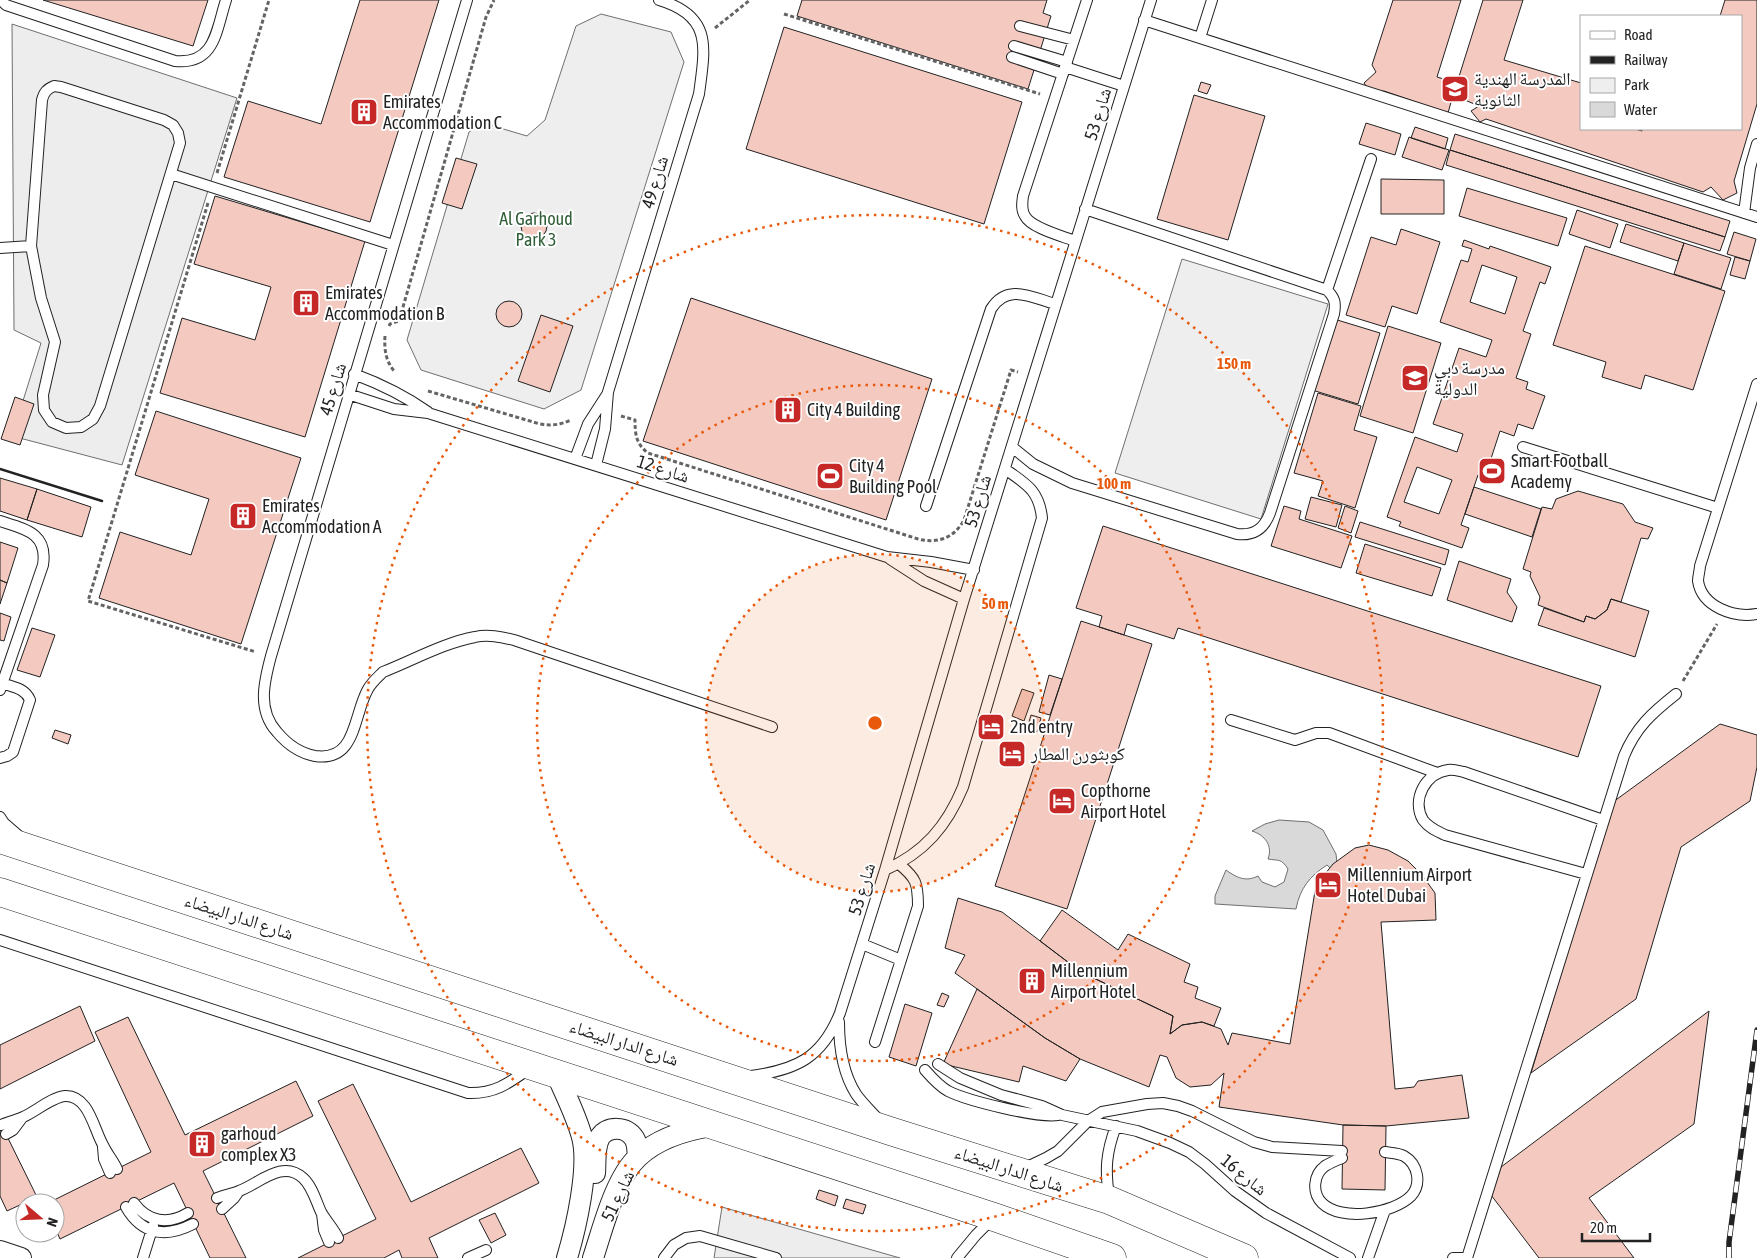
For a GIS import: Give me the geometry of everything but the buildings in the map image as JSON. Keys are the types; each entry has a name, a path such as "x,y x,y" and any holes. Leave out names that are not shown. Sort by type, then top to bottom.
{"main road":[{"name":"شارع الدار البيضاء","path":"0,839 890,1131 1109,1200 1244,1258"},
{"path":"0,892 1112,1258"}],"street":[{"name":"شارع 51","path":"545,1070 576,1120 583,1139 584,1160 582,1179 567,1258"},
{"name":"شارع 51","path":"593,1258 614,1196 624,1176 638,1157 655,1145 673,1136 693,1129 713,1126"},
{"path":"574,1229 590,1194 595,1174 597,1145 601,1136 608,1130 618,1128 627,1131 634,1137 638,1157"},
{"path":"0,1251 22,1258"}],"lane":[{"path":"1,0 6,5 18,9 175,61 188,62 199,58 209,50 226,0"},
{"name":"شارع 45","path":"467,0 271,656 263,692 265,711 272,727 283,740 296,749 310,755 326,757 337,754 351,736 367,690 383,672 458,641 477,636 496,636 514,640 772,727"},
{"name":"شارع 49","path":"596,465 603,409 699,94 704,53 703,38 690,14 676,5 660,0"},
{"path":"1075,241 1032,224 1025,217 1022,206 1023,196 1087,0"},
{"name":"شارع 53","path":"732,1079 776,1073 801,1062 822,1045 833,1030 840,1013 885,870 964,599 1151,0"},
{"path":"1200,38 1212,0"},
{"path":"1144,20 1757,217"},
{"path":"1020,26 1074,40"},
{"path":"1013,52 1124,86"},
{"path":"54,86 61,87 126,107 173,125 178,133 180,143 171,174 100,406 94,419 81,427 66,428 52,422 44,410 43,395 54,342 41,298 30,246 44,94 54,86"},
{"path":"1744,213 1750,168 1757,144"},
{"path":"1327,290 1371,159"},
{"path":"171,174 393,245"},
{"path":"1012,447 1033,464 1072,483 1237,534 1248,535 1258,531 1266,523 1270,513 1334,314 1336,305 1334,296 1327,290 1085,209"},
{"path":"0,248 30,246"},
{"path":"926,506 991,309 997,300 1004,296 1019,293 1055,304"},
{"name":"شارع 12","path":"354,374 383,385 428,412"},
{"path":"1757,384 1700,566 1698,580 1702,594 1712,604 1738,614 1757,614"},
{"name":"شارع 12","path":"348,394 394,409 428,412 887,557 931,562 974,570"},
{"path":"575,459 580,441 603,409"},
{"path":"1523,447 1718,508"},
{"path":"885,870 899,864 931,839 944,824 964,787 1042,518 1041,505 1035,493 1027,484 1005,469"},
{"path":"0,521 33,533 41,542 45,554 43,565 1,687 22,690 28,694 30,700 13,752 0,758"},
{"name":"شارع 12","path":"887,557 924,581 964,599"},
{"path":"1467,1258 1624,756 1634,734 1649,716 1676,694"},
{"path":"1231,720 1296,740 1316,733 1329,734 1437,773"},
{"path":"1586,874 1433,830 1423,820 1419,807 1420,793 1426,781 1437,773 1450,769 1464,772 1603,820"},
{"path":"0,817 4,823 37,851"},
{"path":"874,1042 918,906 918,889 911,874 899,864"},
{"path":"0,940 468,1093 494,1091 545,1070"},
{"path":"862,944 901,960"},
{"name":"شارع 53","path":"840,1013 840,1048 848,1080 856,1095 890,1131"},
{"path":"938,1064 980,1088 1042,1106 1062,1115"},
{"path":"925,1070 936,1082 949,1091 964,1097 1029,1113 1062,1115"},
{"path":"4,1130 56,1099 64,1096 73,1097 81,1101 86,1109 103,1146 111,1156 113,1171"},
{"path":"1017,1171 1058,1151 1088,1121 1102,1112 1147,1104 1163,1104 1192,1111 1237,1134 1272,1146 1342,1154 1324,1167 1317,1176 1314,1188 1318,1200 1326,1208 1354,1214 1369,1214 1385,1210 1408,1198 1417,1184 1417,1172 1412,1162 1403,1155 1385,1152"},
{"name":"شارع 16","path":"1062,1115 1151,1135 1189,1152 1258,1208 1350,1258"},
{"path":"1109,1200 1105,1171 1110,1141 1116,1126"},
{"path":"217,1198 239,1191 276,1172 286,1170 296,1172 304,1178 309,1186 322,1214 324,1230 334,1240"},
{"path":"222,1209 239,1191"},
{"path":"188,1213 172,1220 155,1219 130,1205 136,1221 152,1231 173,1232 193,1224"},
{"path":"1368,1258 1385,1210"},
{"path":"957,1258 971,1240 994,1218"},
{"path":"143,1258 155,1219"},
{"path":"664,1258 674,1245 686,1238 700,1236 776,1258"},
{"path":"468,1258 486,1250"},
{"path":"1453,1258 1463,1258"}],"path":[{"path":"268,0 88,601 271,656"},
{"path":"399,377 391,368 386,357 385,334 390,324 399,321 486,17 489,7 494,0"},
{"path":"703,38 750,0"},
{"path":"784,14 1054,99"},
{"path":"420,388 550,426 570,421 585,403 635,420 635,434 638,442 648,453 918,539 935,542 952,535 964,520 1011,370 1033,377"},
{"path":"1676,694 1725,610"}],"green space":[{"name":"Al Garhoud Park 3","path":"601,14 671,32 684,62 581,390 544,409 421,370 407,340 469,132 483,123 527,136 545,120 576,26"},
{"path":"1182,259 1328,304 1261,519 1115,473"}],"shaded area":[{"path":"12,24 237,98 122,465 12,436 41,343 14,330"},
{"path":"722,1207 900,1258 714,1258"}],"water":[{"path":"1279,820 1309,822 1323,830 1336,854 1337,863 1331,869 1327,865 1311,878 1300,895 1296,909 1215,904 1215,896 1226,870 1242,878 1249,879 1258,876 1262,882 1275,887 1284,882 1288,869 1286,865 1277,860 1268,859 1269,845 1261,835 1252,831 1265,824"}],"railway":[{"path":"1729,1258 1729,1242 1757,1030"}],"wall":[{"path":"0,469 102,501"}],"place":[{"name":"المدرسة الهندية الثانوية","path":"1455,89"},
{"name":"Emirates Accommodation C","path":"364,112"},
{"name":"Emirates Accommodation B","path":"306,303"},
{"name":"مدرسة دبي الدولية","path":"1415,378"},
{"name":"City 4 Building","path":"788,410"},
{"name":"Smart Football Academy","path":"1492,471"},
{"name":"City 4 Building Pool","path":"830,476"},
{"name":"Emirates Accommodation A","path":"243,516"},
{"name":"2nd entry","path":"991,727"},
{"name":"كوبثورن المطار","path":"1012,754"},
{"name":"Copthorne Airport Hotel","path":"1062,801"},
{"name":"Millennium Airport Hotel Dubai","path":"1328,885"},
{"name":"Millennium Airport Hotel","path":"1032,981"},
{"name":"garhoud complex X3","path":"202,1144"}]}
